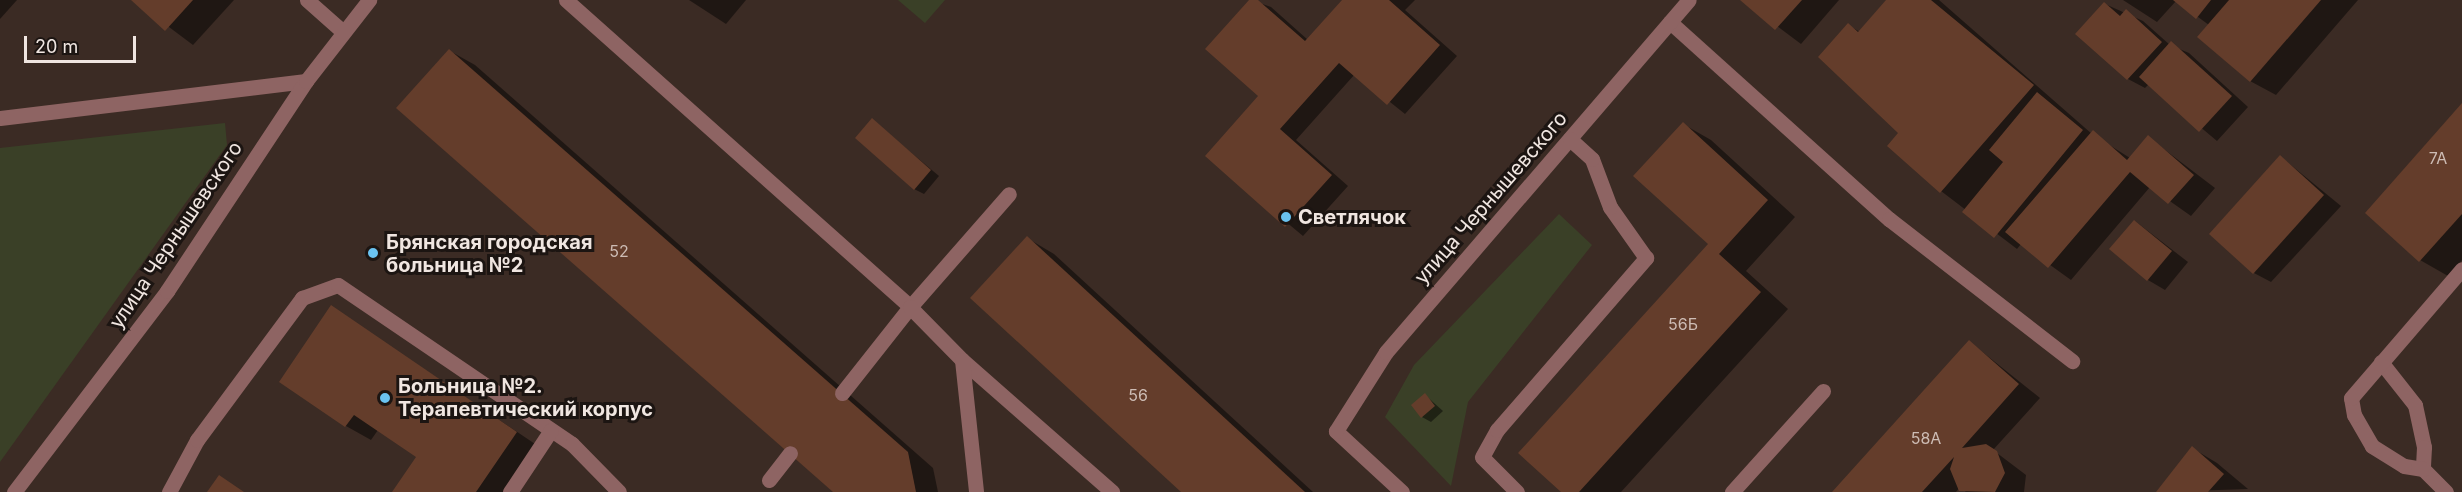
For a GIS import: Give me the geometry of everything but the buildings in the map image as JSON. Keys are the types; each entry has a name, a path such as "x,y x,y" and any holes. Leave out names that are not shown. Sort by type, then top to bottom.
{"street":[{"path":"307,0 342,31"},
{"name":"улица Чернышевского","path":"14,492 167,291 306,81 342,31 369,0"},
{"path":"567,0 910,307 962,360 1112,492"},
{"name":"улица Чернышевского","path":"1402,492 1336,431 1386,352 1689,0"},
{"path":"1670,22 1889,219 2072,361"},
{"path":"0,118 306,81"},
{"path":"1517,492 1482,457 1497,430 1646,258 1610,207 1592,159 1570,139"},
{"path":"842,393 910,307 1009,194"},
{"path":"2446,492 2423,469 2387,458 2372,446 2354,415 2351,398 2462,269"},
{"path":"169,492 197,440 302,298 338,285 552,430 619,492"},
{"path":"962,360 976,492"},
{"path":"2382,362 2415,405 2424,447 2423,469"},
{"path":"1732,492 1823,391"},
{"path":"510,492 552,430"},
{"path":"769,480 790,453"}],"green space":[{"path":"898,0 945,0 925,23"},
{"path":"225,123 227,145 0,462 0,148"},
{"path":"1559,214 1592,245 1468,402 1451,486 1385,417 1414,365"}],"place":[{"name":"Светлячок","path":"1286,217"},
{"name":"Брянская городская больница №2","path":"373,253"},
{"name":"Больница №2. Терапевтический корпус","path":"385,398"}]}
